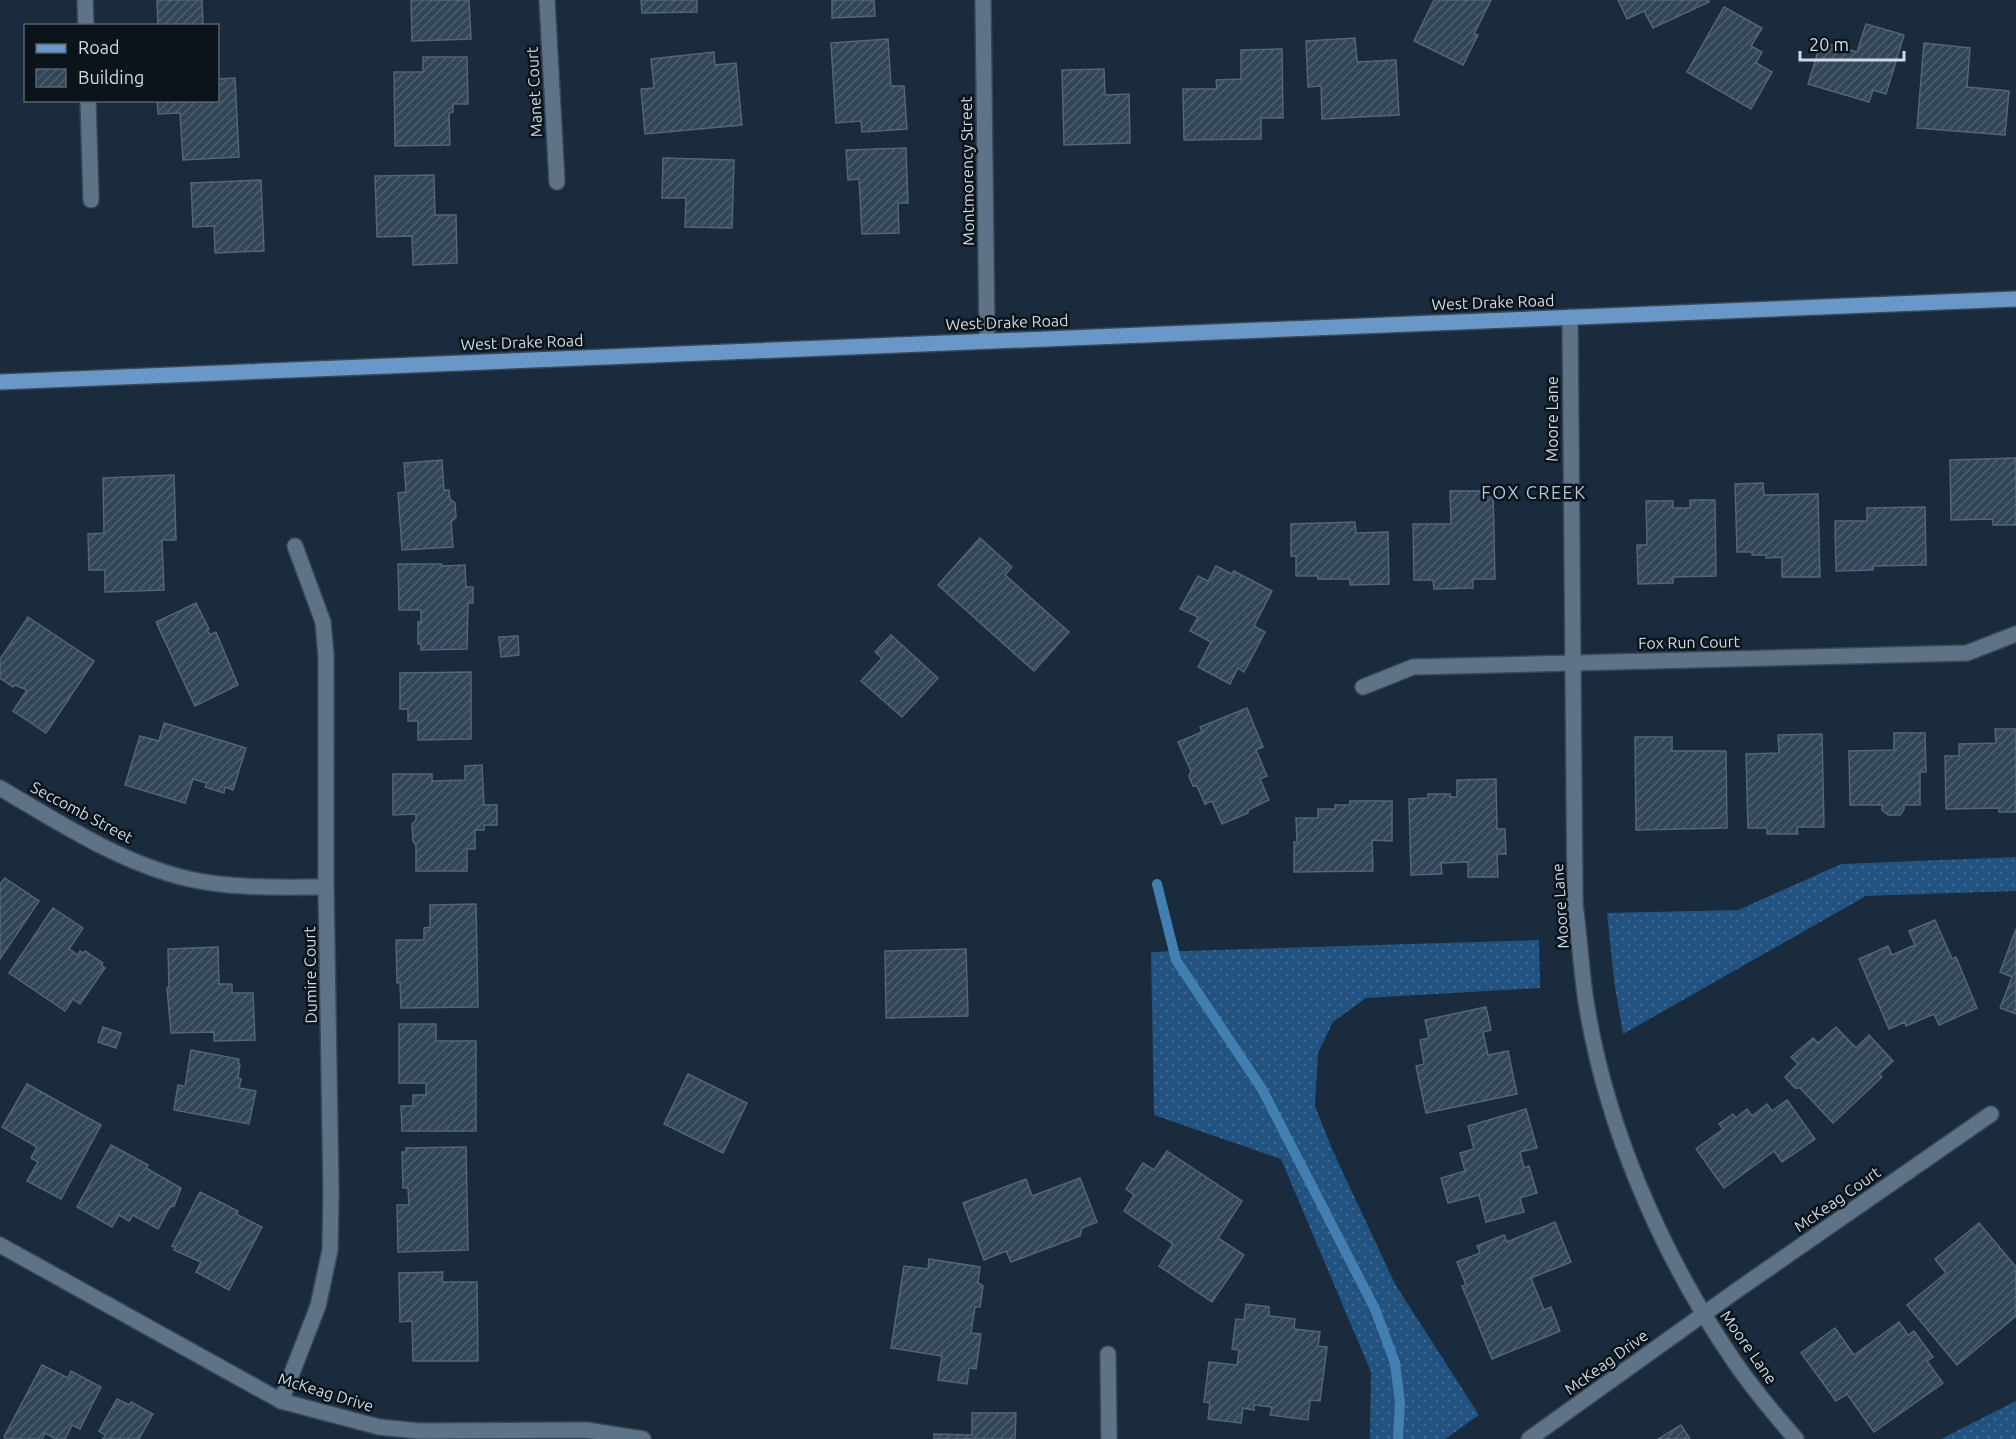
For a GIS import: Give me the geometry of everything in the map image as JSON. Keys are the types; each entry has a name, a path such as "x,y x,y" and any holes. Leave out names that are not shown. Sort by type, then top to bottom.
{"main road":[{"name":"West Drake Road","path":"0,382 2016,299"}],"street":[{"path":"85,0 86,24"},
{"name":"Manet Court","path":"548,0 557,182"},
{"name":"Montmorency Street","path":"983,0 987,341"},
{"path":"88,102 91,200"},
{"name":"Moore Lane","path":"1570,317 1575,904 1586,996 1602,1072 1624,1146 1647,1203 1681,1273 1736,1365 1796,1439"},
{"name":"Dumire Court","path":"281,1401 318,1306 330,1250 331,1193 326,656 323,622 295,546"},
{"name":"Fox Run Court","path":"1363,687 1413,667 1967,653 2016,634"},
{"name":"Seccomb Street","path":"0,788 92,842 152,868 190,879 242,887 327,887"},
{"name":"McKeag Court","path":"1704,1314 1991,1114"},
{"name":"McKeag Drive","path":"0,1245 281,1401 379,1427 419,1431 586,1430 643,1439"},
{"name":"McKeag Drive","path":"1529,1439 1704,1314"},
{"path":"1108,1354 1109,1439"}],"shaded area":[{"path":"2016,857 2016,891 1866,896 1623,1034 1614,981 1607,913 1738,910 1841,864"},
{"path":"1539,940 1540,988 1366,998 1333,1022 1318,1053 1315,1106 1332,1149 1395,1284 1479,1415 1445,1439 1370,1439 1371,1372 1281,1159 1154,1115 1151,952"},
{"path":"2016,1401 2016,1439 1941,1439"}],"building":[{"path":"157,0 202,0 203,24 158,24"},
{"path":"411,0 469,0 471,39 412,41"},
{"path":"641,0 697,0 697,12 642,13"},
{"path":"832,0 874,0 875,16 832,18"},
{"path":"1434,0 1491,0 1474,34 1478,35 1463,65 1414,41"},
{"path":"1618,0 1708,0 1709,2 1653,28 1644,11 1627,19"},
{"path":"1724,7 1762,28 1751,46 1762,52 1756,63 1772,72 1751,109 1687,72"},
{"path":"1866,24 1904,35 1886,94 1873,90 1869,102 1808,84 1821,42 1857,52"},
{"path":"1355,38 1357,62 1396,60 1399,115 1322,119 1321,86 1308,87 1306,41"},
{"path":"888,39 891,86 904,86 907,129 862,132 861,121 836,123 831,43"},
{"path":"1924,43 1970,48 1967,87 2009,91 2005,135 1917,128"},
{"path":"1282,49 1283,118 1261,118 1261,139 1184,140 1183,89 1217,89 1216,80 1241,79 1241,50"},
{"path":"714,52 715,65 736,63 742,125 645,134 641,89 654,88 651,59"},
{"path":"423,57 467,57 468,104 453,104 453,112 449,113 450,145 395,146 394,72 423,72"},
{"path":"1104,69 1105,95 1129,94 1130,143 1064,145 1062,70"},
{"path":"235,78 239,157 183,160 180,113 158,114 157,102 219,102 219,79"},
{"path":"906,148 908,203 898,203 899,233 862,234 859,179 848,180 846,150"},
{"path":"663,158 734,160 732,228 685,227 686,198 662,198"},
{"path":"434,175 435,215 456,215 457,263 413,265 412,236 377,237 375,176"},
{"path":"261,180 264,251 215,253 214,226 193,227 191,183"},
{"path":"2016,458 2016,525 1993,525 1993,519 1951,520 1950,460"},
{"path":"442,460 444,490 449,490 450,499 455,503 456,517 451,522 453,547 402,550 398,493 406,492 404,463"},
{"path":"174,475 176,540 162,540 164,590 105,592 105,570 89,570 88,534 104,533 103,478"},
{"path":"1763,483 1764,495 1818,494 1820,577 1782,577 1782,557 1766,558 1766,555 1752,555 1752,552 1737,552 1735,484"},
{"path":"1450,491 1493,491 1495,579 1473,579 1473,588 1434,589 1433,580 1414,580 1413,524 1451,524"},
{"path":"1690,500 1715,500 1716,576 1673,577 1673,583 1638,584 1637,545 1647,545 1646,501 1673,501 1673,508 1690,508"},
{"path":"1925,507 1926,565 1873,566 1873,570 1836,571 1835,521 1867,521 1867,508"},
{"path":"1355,522 1356,533 1388,532 1389,584 1350,585 1350,579 1296,576 1296,556 1291,556 1291,524"},
{"path":"980,538 1012,567 1005,575 1069,632 1034,671 938,585"},
{"path":"398,564 465,565 466,587 473,587 473,603 468,603 467,649 421,650 421,644 418,644 418,622 421,622 421,610 399,610"},
{"path":"1216,566 1232,574 1234,571 1272,591 1254,626 1265,632 1244,672 1238,668 1230,684 1198,667 1211,642 1190,631 1198,617 1180,609 1198,576 1208,581"},
{"path":"196,603 210,635 216,632 238,685 195,706 156,622"},
{"path":"28,617 94,661 46,733 13,711 27,690 15,685 13,687 0,678 0,659"},
{"path":"891,635 938,678 902,717 861,681 882,658 875,652"},
{"path":"518,636 519,655 501,657 499,637"},
{"path":"471,672 471,739 418,740 418,721 408,721 408,709 400,709 400,673"},
{"path":"1247,708 1263,747 1256,750 1267,776 1260,779 1269,800 1248,810 1248,813 1222,824 1212,801 1205,804 1197,786 1193,786 1189,776 1191,771 1178,742 1202,732 1200,727"},
{"path":"164,723 246,748 233,790 225,787 224,793 205,787 207,783 193,779 185,803 125,785 140,736 159,741"},
{"path":"1995,729 2016,729 2016,812 1999,812 1999,808 1946,809 1945,756 1959,756 1959,744 1996,743"},
{"path":"1894,733 1925,733 1926,772 1920,772 1920,805 1904,805 1900,815 1888,815 1882,810 1882,805 1850,805 1849,751 1894,750"},
{"path":"1822,734 1824,827 1797,827 1798,834 1767,834 1767,828 1748,828 1746,754 1779,753 1778,735"},
{"path":"1635,737 1672,737 1672,751 1726,751 1727,828 1636,830"},
{"path":"482,765 484,805 497,805 497,825 484,825 484,830 475,830 475,849 467,849 467,871 416,871 416,845 413,841 412,824 416,820 416,814 393,815 393,774 432,774 432,781 465,780 465,766"},
{"path":"1496,779 1497,829 1505,829 1506,854 1497,854 1498,877 1468,877 1468,862 1441,863 1442,874 1411,875 1409,799 1428,798 1428,794 1450,794 1450,797 1457,797 1457,780"},
{"path":"1350,801 1392,801 1392,841 1372,840 1373,871 1294,872 1294,842 1297,842 1296,818 1318,818 1318,809 1335,809 1335,805 1350,805"},
{"path":"5,878 39,901 0,959 0,884"},
{"path":"476,904 478,1007 401,1008 400,982 397,983 396,940 424,940 424,928 430,927 430,905"},
{"path":"53,908 83,928 69,949 78,955 80,951 83,953 85,951 103,963 101,965 105,968 80,1004 73,999 65,1011 9,973"},
{"path":"1935,920 1952,959 1956,957 1977,1008 1939,1025 1934,1014 1906,1026 1905,1022 1889,1029 1859,959 1888,946 1892,955 1915,945 1909,931"},
{"path":"2016,929 2016,1014 2000,1008 2012,977 2000,972"},
{"path":"218,947 219,984 232,984 232,993 253,993 255,1040 214,1041 214,1032 171,1033 167,988 169,988 168,949"},
{"path":"966,949 968,1016 886,1018 885,951"},
{"path":"1486,1007 1491,1030 1483,1032 1488,1055 1508,1051 1517,1094 1426,1113 1416,1066 1424,1064 1420,1040 1429,1038 1425,1020"},
{"path":"399,1024 436,1024 436,1041 476,1041 476,1131 402,1131 401,1106 413,1106 413,1095 426,1095 426,1083 399,1083"},
{"path":"103,1027 121,1033 116,1048 98,1042"},
{"path":"1836,1027 1856,1048 1869,1035 1893,1061 1879,1074 1882,1077 1833,1123 1800,1088 1795,1088 1785,1077 1798,1064 1791,1057 1813,1038 1818,1043"},
{"path":"191,1050 239,1059 238,1078 241,1079 239,1088 256,1091 249,1124 174,1110 178,1085 185,1086"},
{"path":"688,1074 747,1103 723,1153 664,1124"},
{"path":"27,1084 101,1125 61,1199 27,1181 38,1162 31,1158 37,1147 2,1127"},
{"path":"1787,1100 1815,1139 1782,1162 1774,1151 1724,1188 1696,1149 1723,1129 1719,1124 1733,1114 1736,1118 1747,1109 1752,1116 1767,1104 1772,1111"},
{"path":"1526,1109 1537,1148 1520,1152 1524,1168 1529,1166 1537,1193 1520,1198 1524,1212 1486,1222 1479,1195 1448,1203 1441,1178 1465,1171 1460,1153 1474,1149 1468,1126"},
{"path":"111,1145 148,1165 146,1168 181,1188 174,1206 170,1207 158,1229 133,1215 129,1221 119,1215 112,1227 77,1207"},
{"path":"466,1147 468,1250 398,1252 397,1205 409,1205 408,1188 403,1188 402,1152 406,1152 406,1148"},
{"path":"1167,1151 1242,1201 1218,1238 1244,1255 1212,1302 1159,1266 1173,1244 1124,1211 1134,1195 1126,1189 1143,1163 1154,1170"},
{"path":"1080,1178 1097,1222 1082,1228 1080,1236 1011,1262 1006,1251 984,1260 963,1203 1026,1179 1032,1196"},
{"path":"200,1192 238,1211 236,1214 262,1227 229,1290 196,1272 201,1262 174,1250 175,1247 172,1246"},
{"path":"1555,1222 1571,1262 1531,1278 1544,1310 1551,1307 1560,1331 1492,1359 1462,1286 1466,1285 1457,1262 1480,1253 1477,1246 1504,1235 1507,1242"},
{"path":"1979,1223 2016,1267 2016,1316 1957,1365 1907,1305 1946,1273 1935,1259"},
{"path":"929,1259 980,1267 978,1283 983,1286 980,1307 975,1307 971,1333 981,1334 976,1369 969,1368 967,1384 938,1380 942,1356 891,1348 904,1266 928,1269"},
{"path":"443,1272 442,1282 477,1282 478,1361 413,1361 412,1321 400,1322 399,1273"},
{"path":"1246,1304 1269,1307 1269,1316 1295,1319 1294,1329 1320,1332 1318,1346 1327,1347 1320,1401 1310,1400 1308,1420 1270,1415 1272,1407 1254,1405 1254,1410 1243,1408 1241,1423 1208,1419 1210,1403 1204,1402 1209,1362 1237,1365 1239,1350 1232,1349 1236,1319 1244,1320"},
{"path":"1899,1322 1908,1335 1914,1331 1933,1357 1927,1361 1943,1383 1874,1432 1847,1394 1836,1401 1801,1353 1835,1328 1854,1355"},
{"path":"42,1365 68,1378 71,1371 101,1387 80,1429 72,1425 65,1439 56,1439 45,1433 42,1439 7,1439 4,1437"},
{"path":"117,1399 129,1405 131,1402 153,1414 139,1439 103,1439 105,1435 99,1431"},
{"path":"972,1413 1016,1413 1015,1439 934,1439 934,1434 972,1435"},
{"path":"1681,1425 1690,1439 1658,1439"}],"waterway":[{"path":"1157,884 1176,960 1262,1089 1375,1309 1395,1363 1400,1402 1398,1439"}],"district":[{"name":"FOX CREEK","path":"1534,492"}]}
